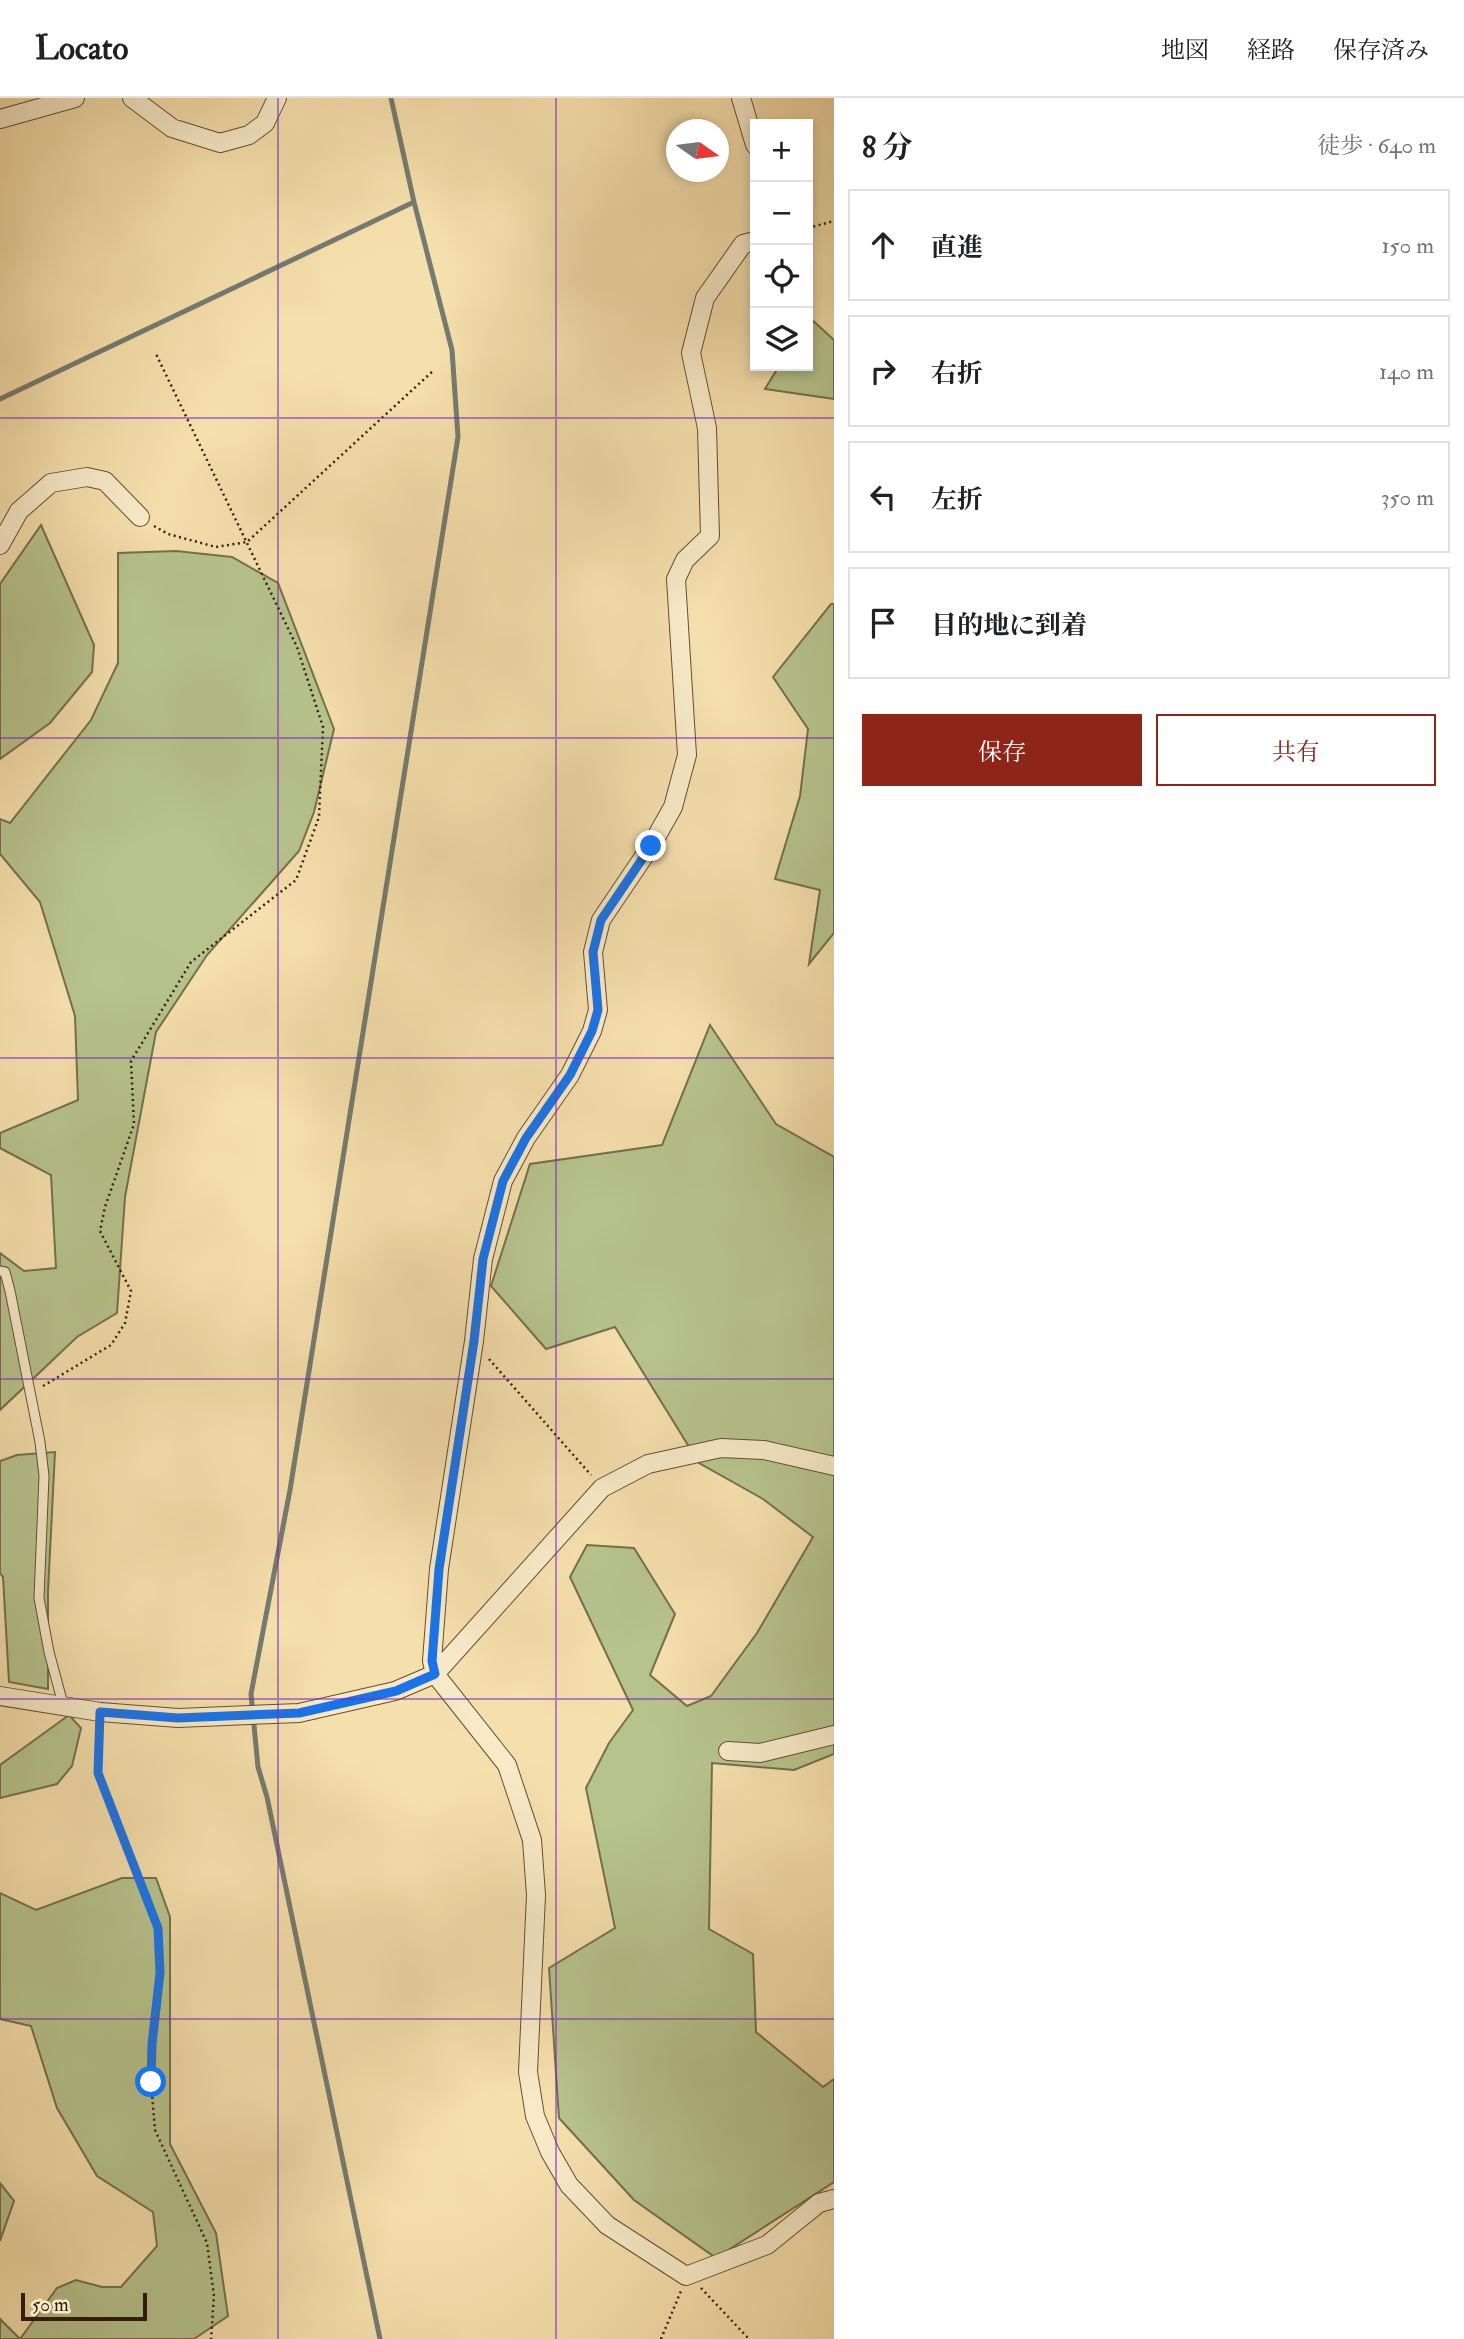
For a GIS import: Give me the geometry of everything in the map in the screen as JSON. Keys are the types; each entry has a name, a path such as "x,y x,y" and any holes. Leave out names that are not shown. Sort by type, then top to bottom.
{"street":[{"path":"0,119 75,98"},
{"path":"132,98 172,128 220,144 249,135 265,122 277,98"},
{"path":"741,98 750,128"},
{"path":"750,242 743,244 705,298 691,353 707,428 710,536 685,560 676,579 687,755 673,807 651,846 601,920 593,952 598,1010 592,1031 570,1075 526,1138 503,1181 483,1259 474,1341 439,1569 432,1661 435,1674 507,1765 532,1840 536,1895 528,2072 535,2116 550,2152 569,2185 607,2225 686,2276 767,2245 819,2203 834,2199"},
{"path":"0,545 19,511 51,483 86,477 105,481 139,517"},
{"path":"0,1696 100,1712 178,1718 299,1713 396,1691 435,1674 602,1488 648,1464 721,1448 764,1450 834,1466"},
{"path":"728,1751 760,1753 834,1735"}],"lane":[{"path":"0,1271 5,1272 10,1291 32,1393 44,1476 39,1598 63,1704"}],"path":[{"path":"813,227 834,221"},
{"path":"32,1393 111,1345 125,1323 131,1292 100,1231 105,1207 134,1124 131,1061 191,962 296,880 319,817 324,727 297,647 156,354"},
{"path":"139,517 168,534 216,547 247,542 434,370"},
{"path":"474,1341 602,1488"},
{"path":"100,1712 98,1773 158,1928 160,1973 151,2069 155,2130 207,2243 214,2296 211,2339"},
{"path":"661,2339 686,2276 699,2286 749,2339"}],"green space":[{"path":"813,321 834,340 834,399 765,389 776,371 813,371"},
{"path":"41,525 94,645 92,672 50,723 0,759 0,584"},
{"path":"176,551 232,557 278,583 334,729 314,812 299,851 207,955 156,1032 125,1197 117,1313 77,1337 0,1410 0,1253 24,1271 56,1268 51,1175 0,1148 0,1133 78,1100 75,1016 40,902 0,854 0,819 10,823 91,720 118,663 118,553"},
{"path":"831,604 834,604 834,933 809,964 820,890 775,879 800,796 808,729 773,677"},
{"path":"710,1025 776,1124 834,1157 834,1754 794,1770 712,1763 709,1929 753,1954 756,2032 823,2087 834,2079 834,2182 716,2258 634,2200 559,2118 549,1968 615,1928 586,1788 609,1743 633,1710 570,1577 587,1545 634,1548 675,1614 650,1675 687,1706 711,1696 757,1633 813,1537 763,1499 699,1463 615,1327 546,1349 491,1286 530,1164 662,1145"},
{"path":"55,1452 48,1592 48,1689 9,1682 3,1577 0,1573 0,1461 17,1455"},
{"path":"69,1715 81,1728 72,1766 57,1784 0,1798 0,1765"},
{"path":"122,1878 156,1878 170,1917 170,2144 216,2233 228,2316 194,2339 20,2339 57,2288 76,2280 102,2287 121,2287 157,2246 153,2212 97,2176 57,2108 31,2026 0,2019 0,1893 36,1910"},
{"path":"0,2183 14,2201 0,2241"},
{"path":"0,2319 20,2339 0,2339"}],"waterway":[{"path":"380,2339 267,1797 258,1767 251,1694 290,1490 458,437 452,350 414,202 391,98"},
{"path":"0,399 414,202"}],"route":[{"path":"151,2082 152,2044 160,1973 158,1928 98,1773 100,1712 178,1718 299,1713 396,1691 435,1674 432,1661 439,1569 474,1341 483,1259 503,1181 526,1138 570,1075 592,1031 598,1010 593,952 601,920 651,846"}]}
